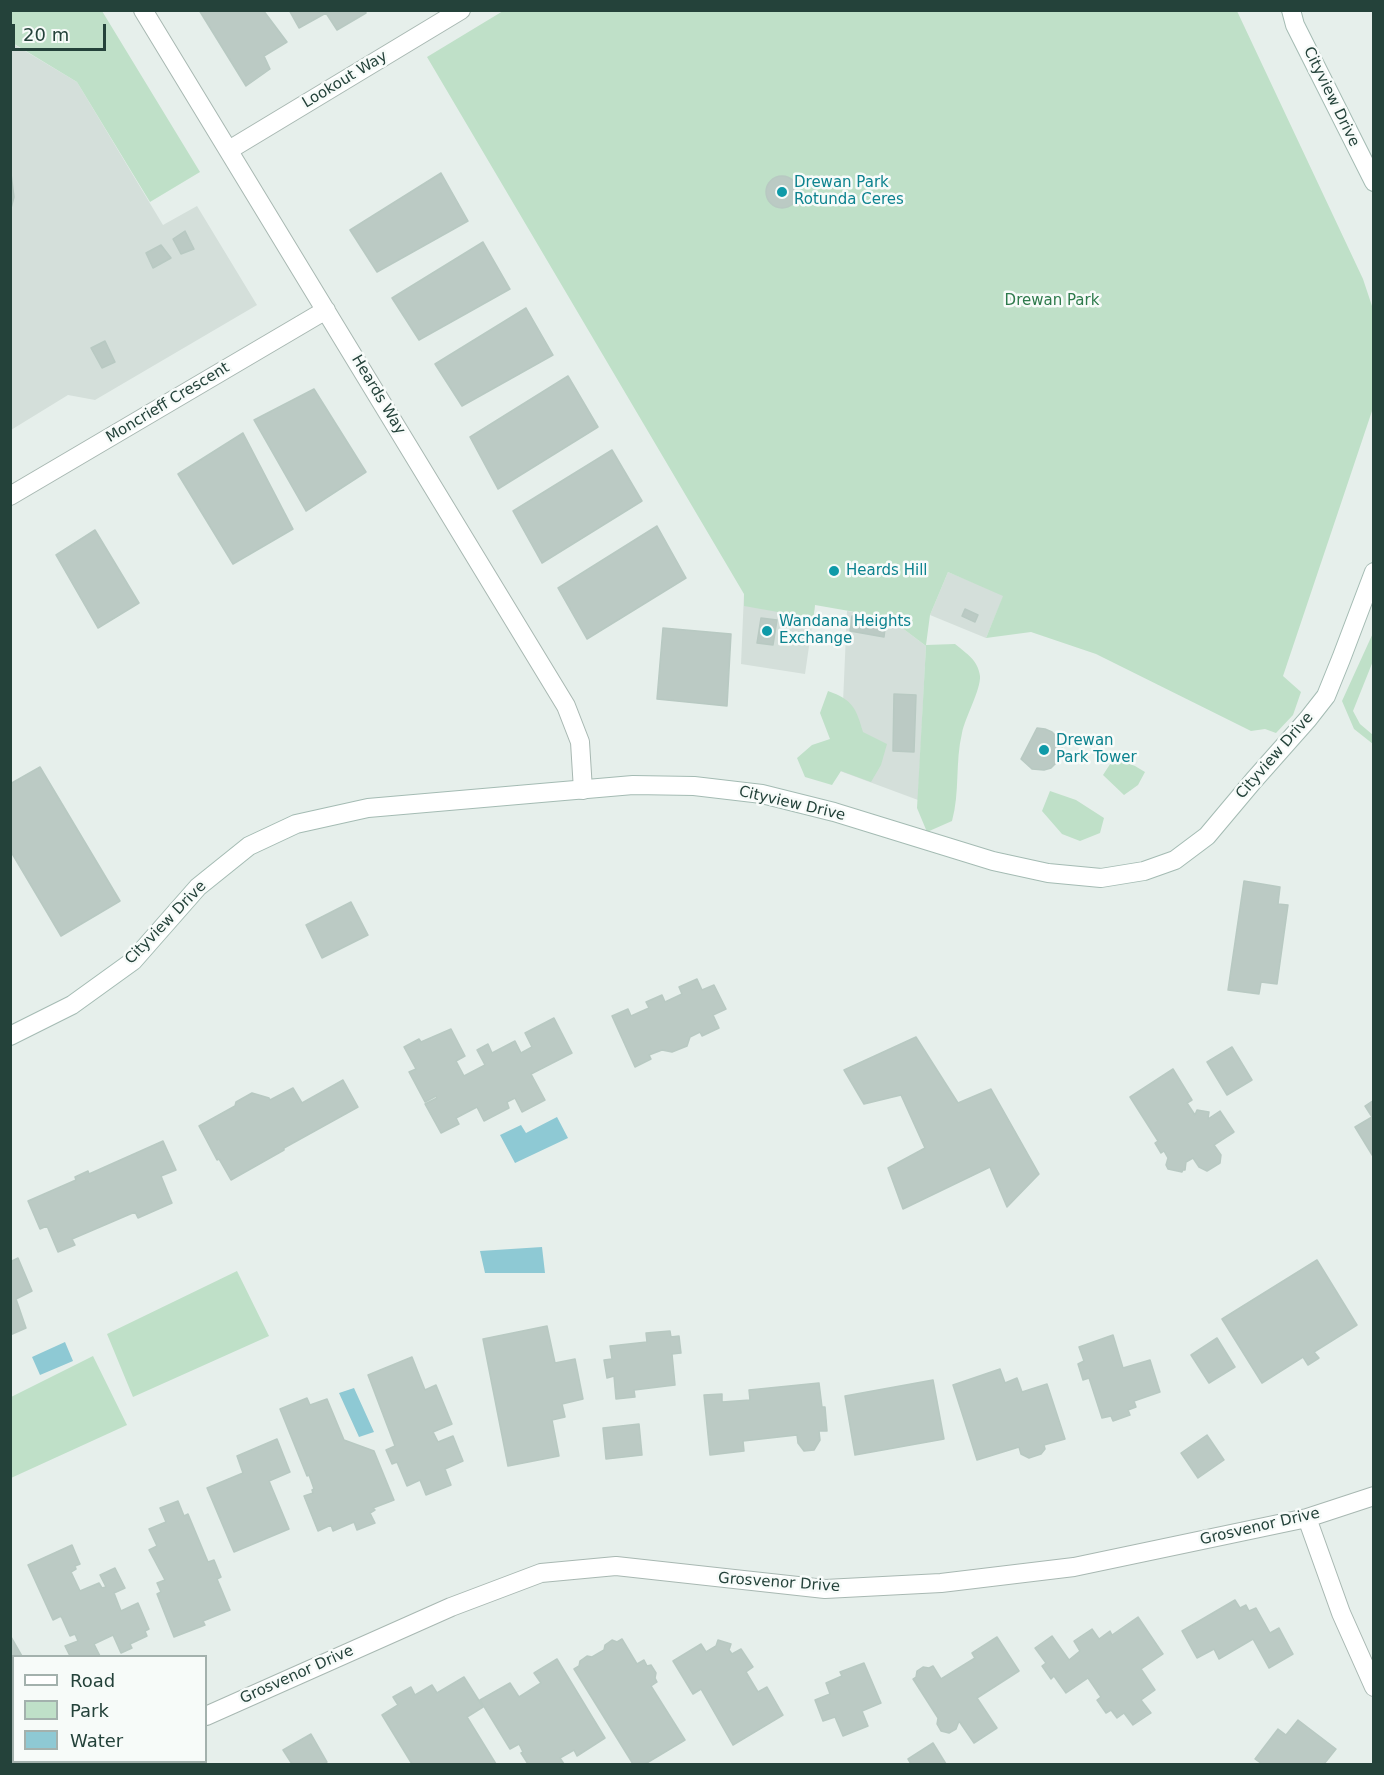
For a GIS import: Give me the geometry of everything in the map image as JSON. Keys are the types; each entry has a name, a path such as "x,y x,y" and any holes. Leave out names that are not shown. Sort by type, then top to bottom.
{"street":[{"name":"Heards Way","path":"143,10 566,706 580,742 583,790"},
{"name":"Lookout Way","path":"229,150 461,10"},
{"name":"Cityview Drive","path":"1291,10 1295,25 1374,182"},
{"name":"Moncrieff Crescent","path":"10,496 326,310"},
{"name":"Cityview Drive","path":"10,1036 72,1005 133,961 198,887 249,846 296,824 368,808 633,785 694,786 762,794 834,812 993,861 1048,873 1101,878 1144,872 1175,860 1207,836 1326,696 1374,572"},
{"name":"Grosvenor Drive","path":"207,1716 451,1607 541,1573 616,1566 825,1589 941,1583 1074,1566 1307,1518 1374,1496"},
{"path":"1307,1518 1341,1612 1374,1687"}],"shaded area":[{"path":"10,42 77,82 163,225 197,206 257,305 95,400 68,395 11,430"},
{"path":"948,572 1004,595 986,638 930,615"},
{"path":"744,594 815,605 805,674 741,664"},
{"path":"847,611 889,618 926,646 918,800 840,771"}],"green space":[{"path":"10,11 102,11 200,172 150,202 77,82 11,42"},
{"name":"Drewan Park","path":"503,11 1237,11 1363,279 1373,309 1373,408 1283,676 1301,692 1293,715 1276,733 1265,729 1251,731 1096,654 1031,632 986,638 1003,596 948,572 930,615 926,645 955,644 974,661 979,670 980,682 962,733 952,821 927,832 917,808 926,646 889,618 815,605 813,621 744,606 744,594 427,57"},
{"path":"1373,633 1373,661 1353,711 1360,724 1373,735 1373,744 1354,729 1342,701"},
{"path":"828,691 843,698 852,706 863,732 887,744 881,765 871,782 841,771 832,785 805,777 797,758 812,745 830,739 820,713"},
{"path":"1114,758 1145,772 1138,785 1124,795 1103,775"},
{"path":"1050,791 1076,800 1104,818 1100,833 1080,841 1062,834 1042,811"},
{"path":"237,1271 269,1336 133,1397 107,1334"},
{"path":"93,1356 127,1425 11,1478 11,1397"}],"water":[{"path":"557,1117 568,1138 515,1163 500,1135 521,1125 526,1133"},
{"path":"542,1247 545,1273 485,1273 480,1251"},
{"path":"65,1342 73,1361 40,1375 32,1357"},
{"path":"354,1388 374,1432 359,1437 339,1393"}],"building":[{"path":"199,10 263,10 287,42 264,56 270,69 246,86"},
{"path":"289,10 365,10 366,13 337,30 326,13 299,28"},
{"path":"10,166 14,197 10,212"},
{"path":"441,173 468,221 377,272 350,230"},
{"name":"Drewan Park Rotunda Ceres","path":"782,176 793,181 798,192 793,203 782,208 771,203 766,192 771,181"},
{"path":"185,231 194,249 181,254 173,239"},
{"path":"483,242 510,289 419,340 392,298"},
{"path":"161,245 171,258 153,268 146,253"},
{"path":"526,308 553,355 462,406 435,364"},
{"path":"105,341 115,362 102,368 91,348"},
{"path":"568,376 598,427 498,489 470,437"},
{"path":"314,389 366,472 306,511 254,420"},
{"path":"243,433 293,529 233,564 178,474"},
{"path":"612,450 642,501 542,563 513,511"},
{"path":"657,526 686,578 587,639 558,588"},
{"path":"95,530 139,603 98,628 56,555"},
{"path":"965,609 978,615 975,622 962,616"},
{"path":"852,616 886,621 884,637 850,631"},
{"name":"Wandana Heights Exchange","path":"761,618 777,620 773,645 757,643"},
{"path":"663,628 731,634 727,706 657,699"},
{"path":"894,694 916,695 914,752 893,751"},
{"name":"Drewan Park Tower","path":"1037,728 1052,732 1062,747 1059,760 1051,768 1044,770 1032,769 1021,759"},
{"path":"40,767 120,901 61,936 10,850 10,784"},
{"path":"1244,881 1280,887 1278,904 1288,905 1277,984 1261,982 1259,994 1228,990"},
{"path":"351,902 368,935 322,958 306,925"},
{"path":"697,979 702,990 714,985 726,1009 713,1015 719,1028 702,1036 700,1032 690,1037 687,1046 672,1052 662,1050 649,1055 651,1059 635,1067 612,1016 628,1009 631,1016 649,1008 646,1002 662,995 665,1002 682,994 679,987"},
{"path":"554,1018 572,1053 531,1074 545,1100 522,1112 515,1098 507,1102 509,1108 484,1121 477,1107 456,1118 459,1124 441,1133 425,1104 437,1098 436,1096 425,1102 409,1072 416,1069 404,1047 419,1039 421,1042 451,1029 465,1056 456,1061 464,1076 485,1065 477,1050 488,1044 492,1053 515,1041 521,1053 532,1047 525,1033"},
{"path":"916,1037 958,1103 991,1089 1039,1174 1007,1207 990,1167 903,1209 888,1168 925,1148 901,1095 864,1104 844,1070"},
{"path":"1232,1047 1252,1080 1227,1095 1207,1062"},
{"path":"1173,1069 1192,1100 1187,1103 1195,1115 1197,1110 1209,1112 1208,1119 1220,1111 1234,1132 1214,1145 1221,1155 1220,1163 1207,1171 1199,1167 1193,1158 1186,1162 1185,1170 1182,1172 1168,1169 1166,1165 1168,1158 1164,1151 1161,1153 1155,1143 1158,1141 1130,1097"},
{"path":"343,1080 358,1107 231,1180 219,1159 217,1160 199,1126 235,1106 236,1102 252,1093 270,1100 293,1088 302,1103"},
{"path":"1374,1100 1374,1158 1355,1127 1372,1117 1365,1106"},
{"path":"163,1141 176,1170 161,1176 172,1203 138,1218 135,1212 72,1239 75,1245 58,1252 47,1226 40,1229 28,1201 76,1180 75,1177 88,1171 89,1174"},
{"path":"18,1258 32,1291 16,1299 26,1328 10,1335 10,1262"},
{"path":"1317,1260 1357,1325 1314,1352 1319,1358 1308,1365 1303,1357 1262,1383 1222,1319"},
{"path":"547,1326 555,1363 575,1359 583,1399 562,1404 565,1417 552,1420 559,1456 508,1466 483,1339"},
{"path":"670,1331 671,1337 679,1336 681,1353 672,1354 675,1385 634,1390 635,1397 616,1399 614,1376 607,1378 604,1360 612,1359 610,1346 647,1342 646,1333"},
{"path":"1113,1335 1123,1368 1150,1360 1160,1392 1134,1401 1136,1407 1128,1410 1130,1415 1113,1421 1111,1416 1102,1418 1089,1378 1083,1380 1078,1364 1084,1361 1079,1347"},
{"path":"1217,1338 1235,1367 1209,1383 1191,1355"},
{"path":"412,1357 425,1390 436,1385 452,1424 433,1432 438,1442 453,1436 463,1461 445,1469 451,1485 426,1495 420,1480 407,1486 397,1462 392,1464 386,1450 395,1446 368,1375"},
{"path":"1000,1369 1005,1383 1017,1378 1022,1392 1047,1384 1065,1439 1044,1445 1045,1449 1041,1454 1029,1458 1021,1454 1019,1447 977,1460 953,1385"},
{"path":"933,1380 944,1439 855,1455 845,1396"},
{"path":"819,1383 822,1407 825,1407 827,1431 819,1431 820,1440 814,1450 804,1451 798,1443 797,1435 743,1441 744,1451 710,1455 704,1395 722,1394 722,1402 750,1400 749,1390"},
{"path":"307,1398 310,1405 327,1399 344,1440 374,1451 394,1500 373,1508 375,1510 370,1513 375,1523 357,1530 354,1522 333,1531 331,1525 318,1531 304,1496 313,1493 314,1489 280,1409"},
{"path":"639,1424 642,1455 606,1459 603,1428"},
{"path":"1207,1435 1224,1460 1198,1478 1181,1453"},
{"path":"277,1439 290,1472 269,1481 289,1529 234,1552 207,1488 243,1473 237,1456"},
{"path":"178,1501 184,1516 188,1514 208,1562 214,1560 221,1577 217,1579 230,1610 203,1621 205,1625 174,1637 157,1594 161,1592 157,1583 165,1580 149,1550 157,1546 149,1529 166,1522 160,1508"},
{"path":"72,1545 80,1564 75,1566 76,1569 71,1572 80,1591 99,1583 102,1588 106,1587 100,1575 115,1568 125,1588 114,1593 121,1611 138,1603 149,1629 145,1631 147,1636 130,1644 132,1648 121,1653 113,1635 94,1644 100,1655 70,1655 65,1646 78,1641 75,1634 70,1636 61,1616 53,1620 28,1565"},
{"path":"1235,1600 1240,1608 1246,1605 1249,1611 1256,1608 1270,1633 1279,1628 1293,1654 1269,1668 1253,1639 1219,1659 1214,1649 1197,1658 1182,1631"},
{"path":"1138,1617 1163,1654 1141,1669 1155,1690 1141,1700 1151,1713 1133,1725 1124,1713 1117,1718 1111,1710 1106,1713 1097,1700 1101,1697 1088,1678 1066,1693 1054,1676 1051,1679 1042,1666 1046,1663 1035,1648 1052,1636 1069,1660 1080,1651 1074,1641 1092,1629 1099,1639 1110,1631 1112,1635"},
{"path":"10,1635 21,1655 12,1655 12,1702 10,1703"},
{"path":"997,1637 1019,1671 977,1698 997,1728 974,1743 959,1721 956,1729 949,1733 941,1731 937,1724 938,1718 913,1679 917,1671 923,1667 933,1666 941,1679 975,1658 972,1653"},
{"path":"622,1639 637,1664 644,1660 647,1666 651,1665 656,1673 657,1682 651,1686 685,1740 645,1764 633,1764 574,1669 587,1656 592,1657 604,1650 605,1645 612,1640 617,1642"},
{"path":"718,1640 731,1644 729,1650 732,1654 741,1649 753,1667 746,1672 758,1692 767,1687 783,1715 733,1745 701,1689 693,1694 673,1661 701,1644 706,1652 716,1646"},
{"path":"557,1659 605,1738 577,1756 574,1750 560,1758 564,1764 528,1764 521,1753 523,1752 519,1744 510,1749 480,1700 510,1683 519,1697 541,1683 534,1673"},
{"path":"864,1663 881,1703 862,1711 868,1726 843,1736 835,1717 823,1721 815,1700 830,1694 826,1683 842,1676 840,1672"},
{"path":"464,1677 483,1707 467,1717 496,1764 412,1764 382,1715 398,1705 393,1697 411,1687 415,1695 432,1685 437,1693"},
{"path":"1298,1720 1336,1749 1324,1764 1262,1764 1255,1759 1278,1729 1286,1735"},
{"path":"311,1734 327,1762 292,1764 283,1750"},
{"path":"933,1743 946,1764 911,1764 908,1759"}],"place":[{"name":"Drewan Park Rotunda Ceres","path":"782,192"},
{"name":"Heards Hill","path":"834,571"},
{"name":"Wandana Heights Exchange","path":"767,631"},
{"name":"Drewan Park Tower","path":"1044,750"}]}
